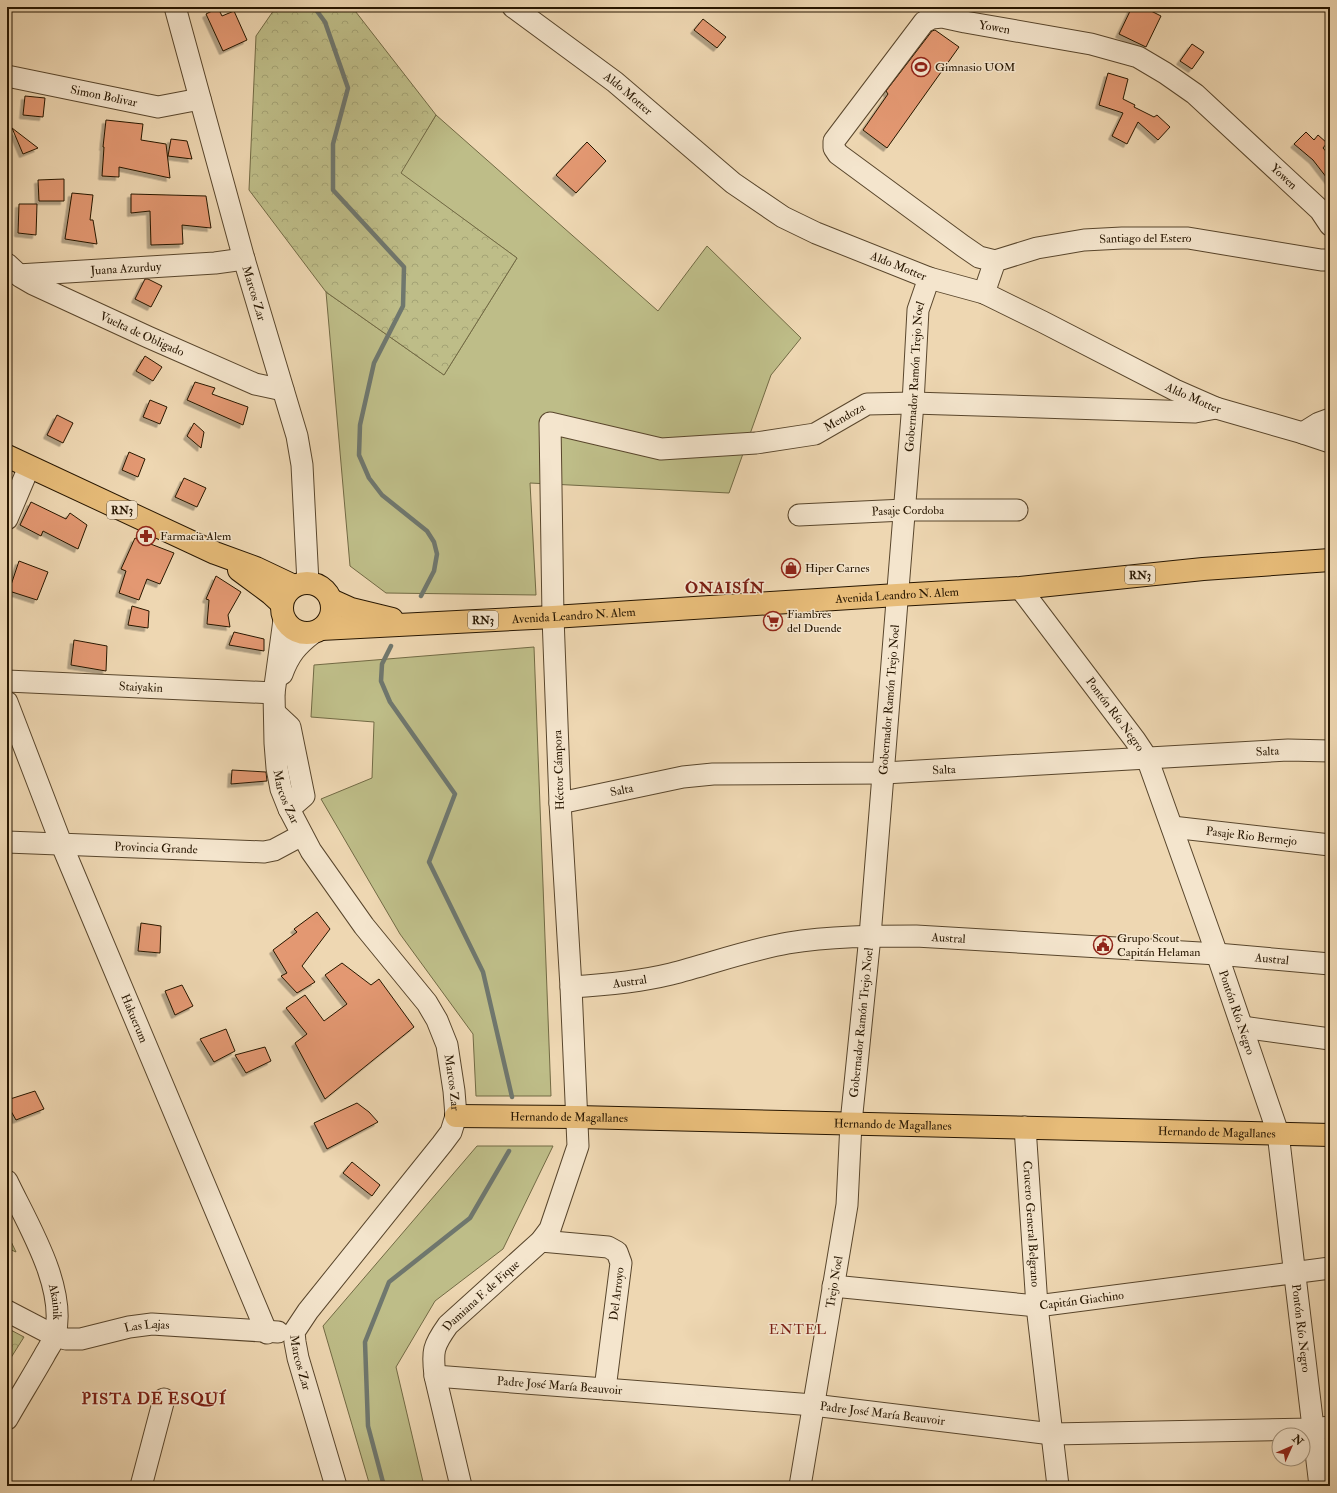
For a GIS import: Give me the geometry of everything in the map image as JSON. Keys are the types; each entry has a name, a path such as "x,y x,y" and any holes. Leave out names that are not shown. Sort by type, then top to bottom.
{"main road":[{"name":"Avenida Leandro N. Alem","path":"7,456 215,553 301,585 316,584 322,588 331,600 351,609 413,623"},
{"name":"Avenida Leandro N. Alem","path":"215,553 257,582 283,612 294,630 306,633 413,623 553,617 897,594 1020,588 1203,568 1330,560"},
{"name":"Avenida Leandro N. Alem","path":"1261,565 1330,570"},
{"path":"283,612 284,597 288,591 301,585"},
{"path":"317,631 327,623 331,616 331,600"},
{"name":"Hernando de Magallanes","path":"456,1116 578,1117 1330,1135"}],"street":[{"name":"Marcos Zar","path":"175,7 244,259 297,436 302,466 301,585"},
{"name":"Aldo Motter","path":"513,7 615,82 733,183 783,217 816,233 930,278 984,293 1044,322 1175,390 1216,408 1330,442"},
{"name":"Yowen","path":"995,261 979,256 963,246 838,154 834,148 834,141 850,119 924,22 932,18 942,17 1091,44 1138,57 1165,73 1195,94 1320,210 1330,225"},
{"name":"Simon Bolivar","path":"7,76 158,107 200,99"},
{"name":"Santiago del Estero","path":"995,261 1037,248 1084,240 1122,238 1188,238 1321,260 1330,260"},
{"name":"Juana Azurduy","path":"11,272 215,263 244,259"},
{"path":"984,293 995,261"},
{"name":"Vuelta de Obligado","path":"11,272 33,284 148,338 255,384 283,390"},
{"name":"Gobernador Ramón Trejo Noel","path":"851,1123 870,936 884,773 913,403 918,310 930,278"},
{"name":"Mendoza","path":"550,422 661,449 756,443 815,434 867,404 913,403 1195,412 1216,408"},
{"path":"1303,433 1319,423 1330,419"},
{"name":"Héctor Cámpora","path":"550,422 553,617 560,803 578,1117"},
{"path":"7,519 30,467"},
{"name":"Pasaje Cordoba","path":"799,515 904,510 1017,510"},
{"name":"Pontón Río Negro","path":"1020,588 1147,758 1218,954 1278,1133 1295,1274 1321,1428 1320,1486"},
{"name":"Marcos Zar","path":"283,612 274,703 277,768 281,789 302,835 364,926 427,1003 437,1020 447,1045 456,1116 451,1132 308,1311 294,1332 298,1358 336,1486"},
{"name":"Marcos Zar","path":"274,703 288,659 300,642 317,631"},
{"name":"Staiyakin","path":"7,682 274,703"},
{"name":"Hakuerum","path":"7,702 61,844 267,1333"},
{"name":"Salta","path":"560,803 683,776 713,774 884,773 1288,750 1330,751"},
{"name":"Pasaje Rio Bermejo","path":"1172,827 1330,844"},
{"name":"Provincia Grande","path":"7,842 264,852 274,850 302,835"},
{"name":"Austral","path":"571,987 617,984 670,974 756,950 790,943 870,936 916,936 1218,954 1330,964"},
{"path":"1242,1027 1330,1038"},
{"name":"Damiana F. de Fique","path":"461,1486 435,1376 433,1361 434,1348 438,1338 448,1325 541,1241 550,1229 575,1159 578,1146 578,1117"},
{"name":"Trejo Noel","path":"800,1486 847,1205 851,1123"},
{"name":"Crucero General Belgrano","path":"1025,1127 1037,1306 1058,1486"},
{"name":"Akainik","path":"7,1181 39,1246 51,1276 56,1297 57,1320 55,1336 7,1419"},
{"name":"Del Arroyo","path":"541,1241 608,1247 617,1252 621,1263 606,1389"},
{"name":"Capitán Giachino","path":"833,1286 1037,1306 1295,1274 1330,1268"},
{"name":"Las Lajas","path":"7,1311 55,1336 66,1339 81,1339 129,1327 152,1324 267,1333 294,1332"},
{"name":"Padre José María Beauvoir","path":"435,1376 813,1405 1052,1434 1321,1428"},
{"path":"141,1486 164,1399"}],"green space":[{"path":"276,7 352,7 436,115 401,173 517,258 444,375 326,292 249,190 256,36"},
{"path":"436,115 658,311 707,246 801,338 771,375 729,493 530,483 536,595 386,593 350,566 326,292 444,375 517,258 400,173"},
{"path":"534,647 551,1096 476,1096 473,1034 400,934 321,799 372,778 374,722 311,717 314,665"},
{"path":"477,1146 553,1146 503,1249 435,1301 396,1367 424,1486 370,1486 323,1326"},
{"path":"7,1233 16,1252 7,1248"},
{"path":"7,1328 24,1337 7,1364"}],"building":[{"path":"1132,7 1143,7 1161,16 1146,47 1119,34"},
{"path":"218,8 222,16 234,11 247,40 223,51 206,14"},
{"path":"703,19 726,37 717,48 694,30"},
{"name":"Gimnasio UOM","path":"935,30 959,47 887,148 863,130 888,94 886,91 932,31"},
{"path":"1192,44 1204,52 1192,69 1180,61"},
{"path":"1108,73 1128,79 1123,99 1135,105 1134,107 1154,117 1157,115 1170,127 1158,140 1138,122 1127,144 1112,136 1123,113 1099,105"},
{"path":"25,96 45,98 43,117 23,115"},
{"path":"106,120 143,124 141,140 166,144 170,178 119,167 119,177 102,176"},
{"path":"12,128 38,148 23,154"},
{"path":"1306,132 1314,140 1318,135 1327,143 1323,148 1330,156 1330,182 1313,160 1294,144"},
{"path":"171,139 187,141 192,159 168,156"},
{"path":"587,142 606,161 576,193 556,175"},
{"path":"64,179 64,201 39,201 38,180"},
{"path":"72,193 93,195 90,220 93,220 97,244 65,239"},
{"path":"131,194 206,196 211,228 182,225 183,244 151,245 150,211 131,213"},
{"path":"19,204 37,204 36,235 18,233"},
{"path":"145,279 162,286 151,307 135,299"},
{"path":"145,356 162,367 153,381 136,371"},
{"path":"195,382 215,388 212,394 248,407 243,425 187,400"},
{"path":"150,400 167,407 160,424 143,417"},
{"path":"57,415 73,423 63,443 47,435"},
{"path":"194,423 204,432 201,448 187,436"},
{"path":"129,452 145,459 138,477 122,470"},
{"path":"184,478 206,488 197,507 175,497"},
{"path":"31,502 66,519 70,513 87,525 78,549 43,531 41,536 20,525"},
{"path":"135,538 174,553 160,584 147,579 139,600 119,593 126,571 121,569"},
{"path":"19,561 48,572 37,600 9,591"},
{"path":"216,576 241,592 228,615 230,627 207,624 209,600 206,599"},
{"path":"132,606 149,611 148,628 128,625"},
{"path":"234,632 264,639 264,651 229,645"},
{"path":"74,640 107,646 106,671 71,665"},
{"path":"232,770 266,772 267,781 231,784"},
{"path":"317,912 330,929 302,966 315,982 297,993 281,976 287,973 273,950 297,932 294,929"},
{"path":"141,923 161,926 160,953 138,951"},
{"path":"342,963 371,985 379,979 414,1027 325,1099 295,1043 307,1034 286,1008 305,995 324,1021 347,1004 325,975"},
{"path":"182,985 193,1006 175,1015 165,991"},
{"path":"226,1029 235,1051 214,1062 200,1039"},
{"path":"265,1047 271,1061 246,1073 235,1055"},
{"path":"35,1091 44,1109 16,1120 7,1104 7,1100"},
{"path":"357,1103 369,1112 378,1122 327,1149 314,1123"},
{"path":"352,1162 380,1185 372,1196 343,1173"}],"waterway":[{"path":"314,7 325,22 348,88 333,144 333,190 404,267 403,306 374,363 360,425 359,455 369,478 382,495 427,531 434,542 437,554 434,571 421,596"},
{"path":"391,646 382,664 381,681 390,702 455,794 429,862 483,972 512,1097"},
{"path":"384,1486 368,1426 365,1342 389,1282 470,1218 509,1151"}],"place":[{"name":"Gimnasio UOM","path":"921,67"},
{"name":"Farmacia Alem","path":"146,536"},
{"name":"Hiper Carnes","path":"791,568"},
{"name":"Fiambres del Duende","path":"773,621"},
{"name":"Grupo Scout Capitán Helaman","path":"1103,945"}],"district":[{"name":"ONAISÍN","path":"725,588"},
{"name":"ENTEL","path":"798,1329"},
{"name":"PISTA DE ESQUÍ","path":"154,1399"}]}
